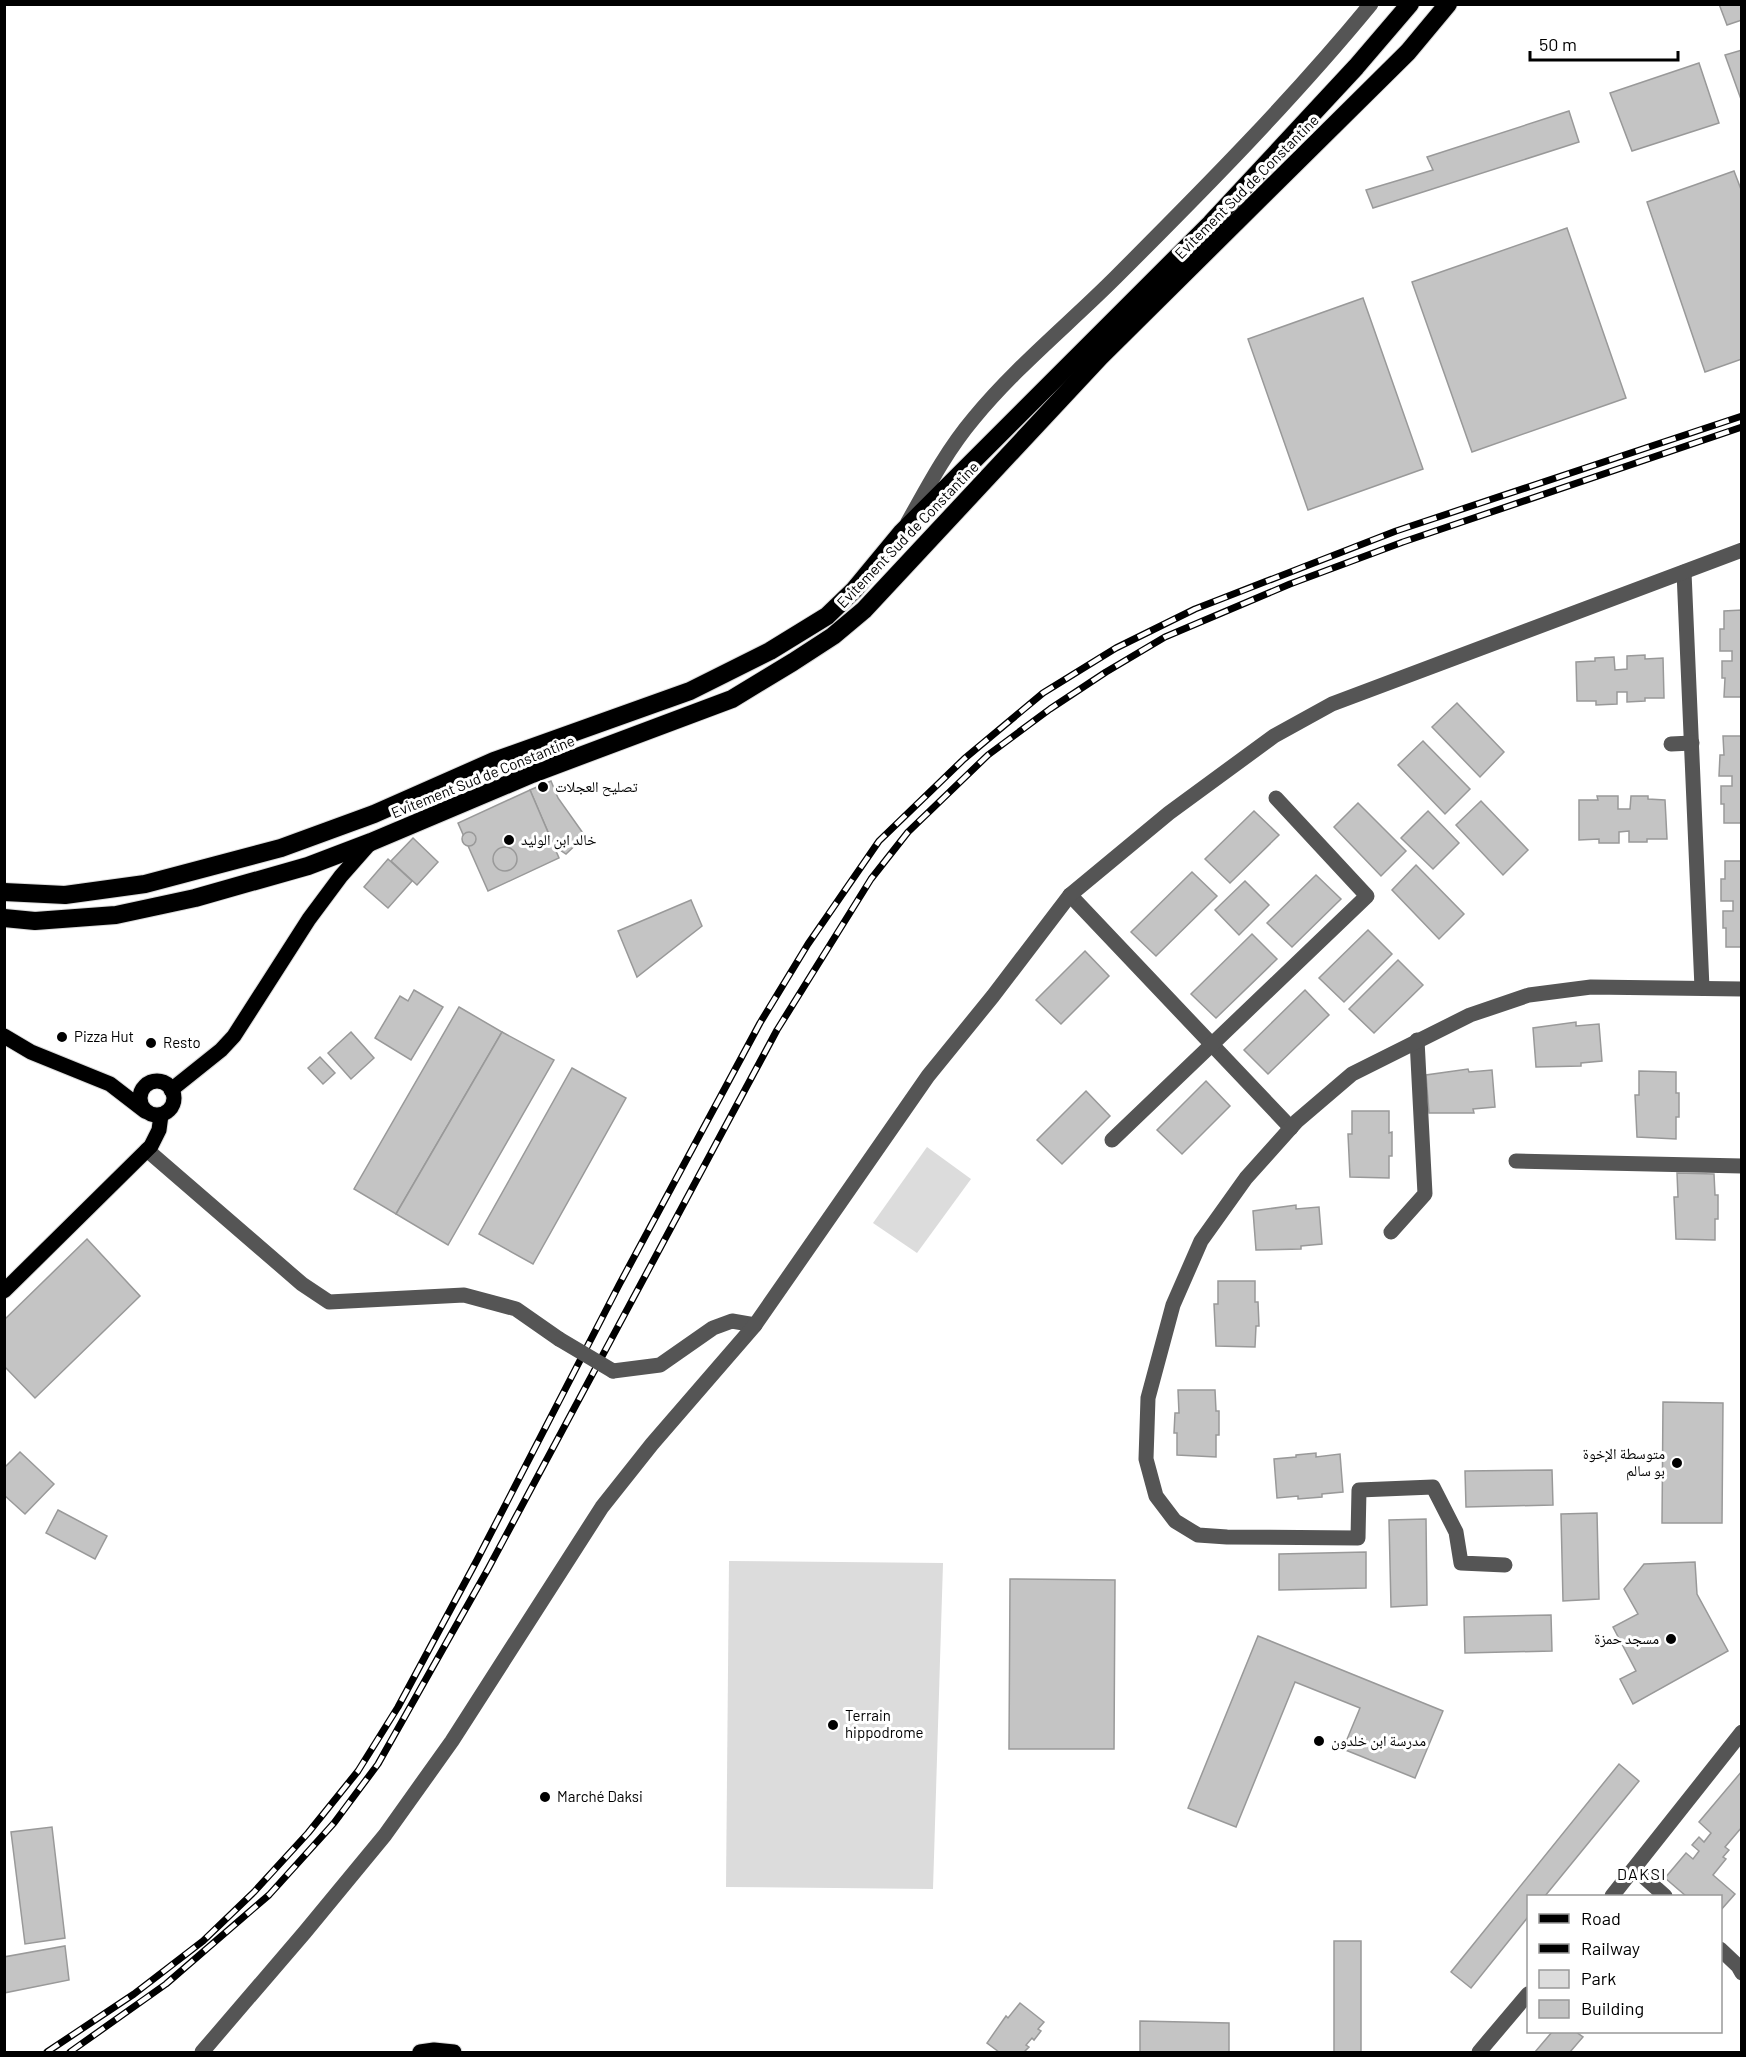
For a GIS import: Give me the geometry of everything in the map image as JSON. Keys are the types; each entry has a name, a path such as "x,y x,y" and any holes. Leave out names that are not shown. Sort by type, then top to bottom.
{"highway":[{"name":"Evitement Sud de Constantine","path":"4,892 65,895 145,884 281,848 374,814 494,761 690,691 770,651 827,615 854,590 902,532 1212,223 1356,67 1410,4"},
{"name":"Evitement Sud de Constantine","path":"4,918 35,921 116,915 195,898 309,866 532,774 732,699 793,662 833,636 864,610 1100,357 1408,52 1448,4"},
{"path":"4,929 35,921"}],"main road":[{"path":"171,1090 234,1036 309,919 341,876 371,842"},
{"path":"4,1036 31,1052 110,1083 152,1115 161,1115 169,1110 173,1103 171,1090 162,1082 110,1083"},
{"path":"145,1111 140,1097 143,1088 151,1083"},
{"path":"4,1291 147,1150 157,1135 161,1115"},
{"path":"420,2052 434,2050 454,2052"}],"street":[{"path":"902,532 939,466 973,419 1013,375 1106,287 1240,153 1371,4"},
{"path":"202,2052 385,1835 452,1741 602,1507 652,1444 755,1325 928,1076 1070,895 1169,813 1256,749 1274,736 1332,704 1742,550"},
{"path":"1684,572 1702,988"},
{"path":"1671,744 1692,743"},
{"path":"1112,1140 1367,896 1276,798"},
{"path":"1070,895 1291,1128"},
{"path":"1505,1565 1461,1563 1456,1532 1433,1487 1359,1490 1358,1538 1198,1535 1175,1521 1156,1496 1146,1459 1148,1398 1173,1305 1201,1241 1246,1178 1291,1128 1352,1074 1470,1015 1529,995 1591,987 1742,989"},
{"path":"1391,1232 1425,1194 1417,1040"},
{"path":"147,1150 302,1284 328,1302 464,1295 516,1309 559,1339 613,1371 660,1365 713,1328 732,1321 755,1325"},
{"path":"1516,1161 1742,1166"},
{"path":"1613,1895 1742,1732"},
{"path":"1635,1869 1664,1895"},
{"path":"1722,1951 1742,1973"},
{"path":"1479,2052 1527,1995"}],"green space":[{"path":"927,1147 971,1179 917,1253 873,1223"},
{"name":"Terrain hippodrome","path":"729,1561 943,1563 933,1889 726,1887"}],"building":[{"path":"1719,4 1742,4 1742,20 1727,25"},
{"path":"1742,50 1742,102 1725,55"},
{"path":"1699,63 1719,123 1632,151 1610,93"},
{"path":"1569,111 1579,142 1373,208 1366,190 1433,170 1427,157"},
{"path":"1734,171 1742,192 1742,359 1705,372 1647,202"},
{"path":"1567,228 1626,398 1472,452 1412,282"},
{"path":"1363,298 1423,469 1308,510 1248,339"},
{"path":"1742,610 1742,697 1724,697 1725,678 1722,678 1722,661 1732,661 1732,651 1720,651 1720,629 1724,629 1724,611"},
{"path":"1645,655 1645,659 1663,658 1664,698 1645,698 1645,701 1627,702 1627,692 1617,692 1617,704 1596,705 1596,701 1577,701 1576,662 1614,657 1615,670 1627,669 1627,656"},
{"path":"1457,703 1504,752 1480,777 1432,727"},
{"path":"1723,736 1742,736 1742,823 1724,823 1721,786 1732,786 1732,776 1719,776 1720,755 1724,755"},
{"path":"1423,741 1470,789 1445,814 1398,765"},
{"path":"551,781 558,798 585,836 566,854 554,846 530,790"},
{"name":"خالد ابن الوليد","path":"530,790 559,858 488,891 458,823"},
{"path":"1597,796 1618,796 1618,809 1630,809 1631,796 1648,796 1648,799 1665,800 1667,839 1629,842 1629,831 1619,832 1619,843 1599,843 1599,839 1579,840 1579,800 1598,800"},
{"path":"1481,801 1528,850 1503,875 1456,825"},
{"path":"1358,803 1406,851 1381,876 1334,827"},
{"path":"1254,811 1279,835 1230,883 1205,859"},
{"path":"1428,811 1459,843 1433,869 1401,838"},
{"path":"466,832 472,832 476,839 472,846 466,846 462,842 462,836"},
{"path":"413,838 438,862 417,885 391,861"},
{"path":"505,847 510,848 516,854 516,864 510,870 505,871 500,870 494,864 493,859 494,854 500,848"},
{"path":"388,859 412,881 388,908 364,887"},
{"path":"1725,861 1742,861 1742,947 1726,947 1723,911 1733,911 1733,901 1721,901 1721,879 1725,879"},
{"path":"1416,865 1464,914 1439,939 1392,890"},
{"path":"1192,872 1217,896 1156,956 1131,932"},
{"path":"1316,875 1341,899 1292,947 1267,923"},
{"path":"1245,881 1269,905 1239,935 1215,910"},
{"path":"691,900 702,926 637,977 618,931"},
{"path":"1368,930 1392,954 1344,1002 1319,978"},
{"path":"1252,934 1277,959 1216,1018 1191,994"},
{"path":"1085,951 1109,976 1061,1024 1036,1000"},
{"path":"1398,960 1423,985 1374,1033 1349,1009"},
{"path":"414,990 443,1007 411,1060 375,1038 400,996 408,1001"},
{"path":"1305,990 1329,1015 1268,1074 1244,1050"},
{"path":"459,1007 502,1032 396,1214 354,1189"},
{"path":"1576,1022 1576,1026 1599,1024 1602,1061 1581,1063 1581,1066 1536,1067 1533,1028"},
{"path":"351,1032 374,1058 351,1079 328,1053"},
{"path":"502,1032 554,1060 448,1245 396,1214"},
{"path":"320,1057 335,1073 323,1084 308,1068"},
{"path":"572,1068 626,1098 533,1264 479,1234"},
{"path":"1468,1069 1469,1072 1492,1070 1495,1107 1473,1109 1474,1113 1429,1113 1426,1075"},
{"path":"1639,1071 1676,1072 1679,1117 1676,1117 1676,1139 1637,1137 1635,1095 1639,1095"},
{"path":"1206,1081 1230,1106 1182,1154 1157,1130"},
{"path":"1086,1091 1110,1116 1062,1164 1037,1140"},
{"path":"1352,1111 1389,1111 1392,1156 1389,1156 1389,1178 1350,1177 1348,1134 1352,1134"},
{"path":"1677,1173 1714,1174 1715,1195 1718,1195 1715,1240 1676,1239 1674,1197 1678,1197"},
{"path":"1296,1205 1296,1209 1319,1207 1322,1244 1301,1246 1301,1249 1256,1250 1253,1211"},
{"path":"87,1239 140,1296 35,1398 4,1366 4,1320"},
{"path":"1218,1281 1255,1281 1255,1302 1258,1302 1259,1326 1256,1326 1255,1347 1216,1346 1214,1304 1218,1304"},
{"path":"1178,1390 1215,1390 1216,1411 1219,1411 1216,1457 1177,1455 1177,1433 1174,1433 1175,1413 1179,1413"},
{"path":"1663,1402 1723,1403 1722,1523 1662,1523"},
{"path":"20,1452 54,1484 25,1514 4,1495 4,1468"},
{"path":"1316,1453 1316,1457 1340,1454 1343,1492 1322,1494 1322,1497 1277,1498 1274,1459"},
{"path":"1552,1470 1553,1505 1466,1507 1465,1471"},
{"path":"58,1510 107,1536 95,1559 46,1533"},
{"path":"1597,1513 1599,1599 1563,1601 1561,1514"},
{"path":"1426,1519 1427,1605 1391,1607 1389,1520"},
{"path":"1366,1552 1366,1588 1279,1590 1279,1554"},
{"name":"مسجد حمزة","path":"1695,1562 1697,1594 1728,1651 1633,1704 1620,1679 1636,1671 1613,1627 1638,1614 1624,1589 1644,1564"},
{"path":"1010,1579 1115,1580 1114,1749 1009,1749"},
{"path":"1551,1615 1552,1651 1465,1653 1464,1617"},
{"path":"1258,1636 1443,1711 1415,1778 1343,1749 1360,1708 1295,1682 1236,1827 1188,1808"},
{"path":"1619,1764 1639,1781 1546,1895 1527,1895 1527,1918 1471,1988 1451,1972"},
{"path":"1742,1771 1742,1827 1725,1847 1729,1850 1723,1857 1726,1859 1713,1875 1735,1894 1722,1909 1722,1895 1685,1895 1665,1878 1686,1853 1693,1859 1699,1851 1692,1845 1699,1837 1704,1842 1711,1833 1699,1822"},
{"path":"52,1827 65,1938 25,1944 11,1832"},
{"path":"1334,1941 1361,1941 1361,2052 1334,2052"},
{"path":"65,1946 69,1980 4,1993 4,1957"},
{"path":"1020,2003 1044,2022 1038,2029 1041,2031 1034,2040 1032,2038 1026,2045 1029,2047 1024,2052 999,2052 987,2043 1006,2016 1008,2018"},
{"path":"1140,2021 1229,2023 1229,2052 1140,2052"},
{"path":"1551,2033 1577,2033 1583,2037 1570,2052 1535,2052"}],"railway":[{"path":"47,2052 134,1994 203,1941 254,1892 308,1833 358,1771 398,1707 619,1285 760,1023 808,944 879,841 964,759 1043,693 1116,648 1195,609 1396,531 1742,416"},
{"path":"70,2052 166,1984 269,1895 334,1823 378,1764 488,1569 777,1030 871,879 908,832 988,755 1050,709 1165,637 1290,584 1403,542 1742,427"}],"place":[{"name":"تصليح العجلات","path":"543,787"},
{"name":"خالد ابن الوليد","path":"509,840"},
{"name":"Pizza Hut","path":"62,1037"},
{"name":"Resto","path":"151,1043"},
{"name":"متوسطة الإخوة بو سالم","path":"1677,1463"},
{"name":"مسجد حمزة","path":"1671,1639"},
{"name":"Terrain hippodrome","path":"833,1725"},
{"name":"مدرسة ابن خلدون","path":"1319,1741"},
{"name":"Marché Daksi","path":"545,1797"}],"district":[{"name":"DAKSI","path":"1642,1874"}]}
